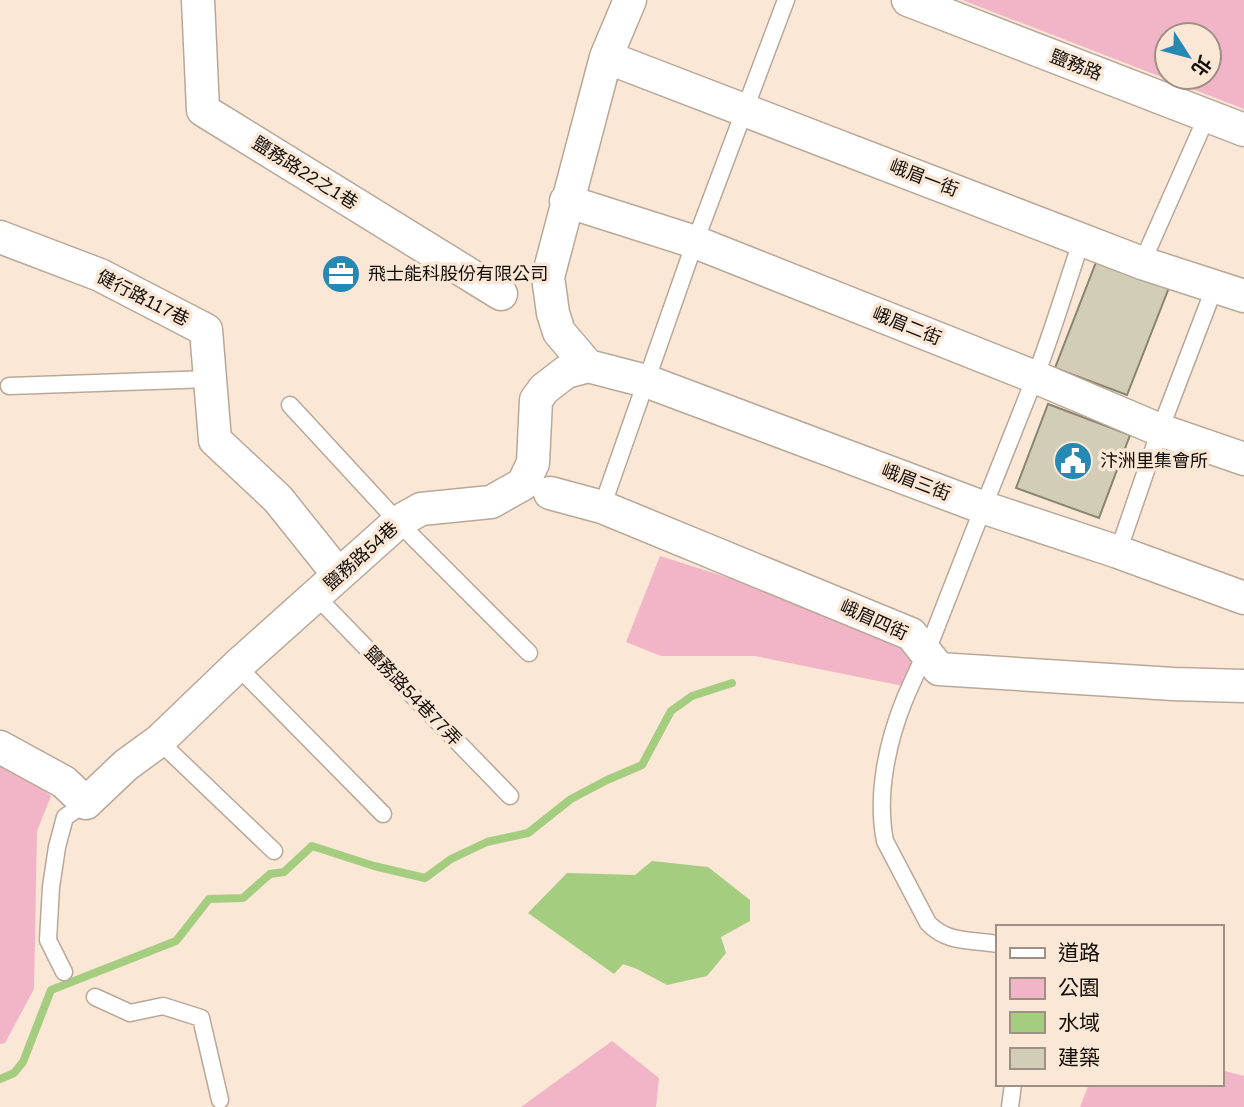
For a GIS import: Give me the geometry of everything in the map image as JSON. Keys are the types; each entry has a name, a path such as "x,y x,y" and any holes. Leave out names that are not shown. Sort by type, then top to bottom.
{"street":[{"name":"鹽務路22之1巷","path":"198,0 203,110 502,294"},
{"path":"588,366 559,332 553,313 548,277 606,57 630,0"},
{"name":"鹽務路","path":"908,0 1244,130"},
{"name":"峨眉一街","path":"606,57 1142,263 1244,296"},
{"name":"峨眉二街","path":"566,201 695,242 1035,377 1160,430 1244,459"},
{"name":"健行路117巷","path":"0,237 100,275 206,330 215,440 278,499 338,574"},
{"name":"峨眉三街","path":"588,366 646,381 982,507 1118,552 1244,598"},
{"name":"鹽務路54巷","path":"86,803 126,765 159,741 237,666 398,522 421,509 491,502 523,484 533,463 536,400 544,389 566,372 588,366"},
{"name":"峨眉四街","path":"550,493 602,508 911,634 939,669 1244,686"},
{"path":"0,747 64,782 86,803"}],"lane":[{"path":"602,508 695,242 786,0"},
{"path":"1142,263 1207,117"},
{"path":"996,944 953,939 938,934 928,923 885,841 882,803 890,745 904,701 927,653 1035,377 1082,239"},
{"path":"1118,552 1160,430 1215,286"},
{"path":"9,386 210,379"},
{"path":"290,405 398,522 529,653"},
{"name":"鹽務路54巷77弄","path":"316,596 510,796"},
{"path":"237,666 383,814"},
{"path":"159,741 274,852"},
{"name":"鹽務路54巷","path":"64,972 48,940 51,887 65,817 86,803"},
{"path":"95,997 130,1013 163,1006 201,1018 220,1100"},
{"path":"1010,1107 1013,1086"}],"green space":[{"path":"962,0 1244,0 1244,109 1197,91 1223,91 1223,21 1153,21 1153,74"},
{"path":"660,556 921,639 908,687 755,656 661,656 626,642"},
{"path":"0,765 27,778 51,796 37,831 34,989 5,1043 0,1044"},
{"path":"612,1041 659,1078 656,1107 521,1107"},
{"path":"1223,1071 1244,1076 1244,1107 1080,1107 1088,1086 1223,1086"}],"water":[{"path":"652,861 708,867 750,900 750,921 721,937 726,953 707,976 667,985 623,964 614,974 528,913 567,873 635,875"}],"building":[{"path":"1098,257 1170,285 1127,395 1055,368"},
{"name":"汴洲里集會所","path":"1048,404 1130,435 1099,518 1016,488"}],"waterway":[{"path":"0,1079 14,1073 23,1062 51,990 176,941 209,899 243,898 270,874 284,872 312,846 374,866 425,878 451,859 487,842 528,833 571,799 642,765 671,711 692,696 732,683"}],"place":[{"name":"飛士能科股份有限公司","path":"341,274"},
{"name":"汴洲里集會所","path":"1073,461"}]}
